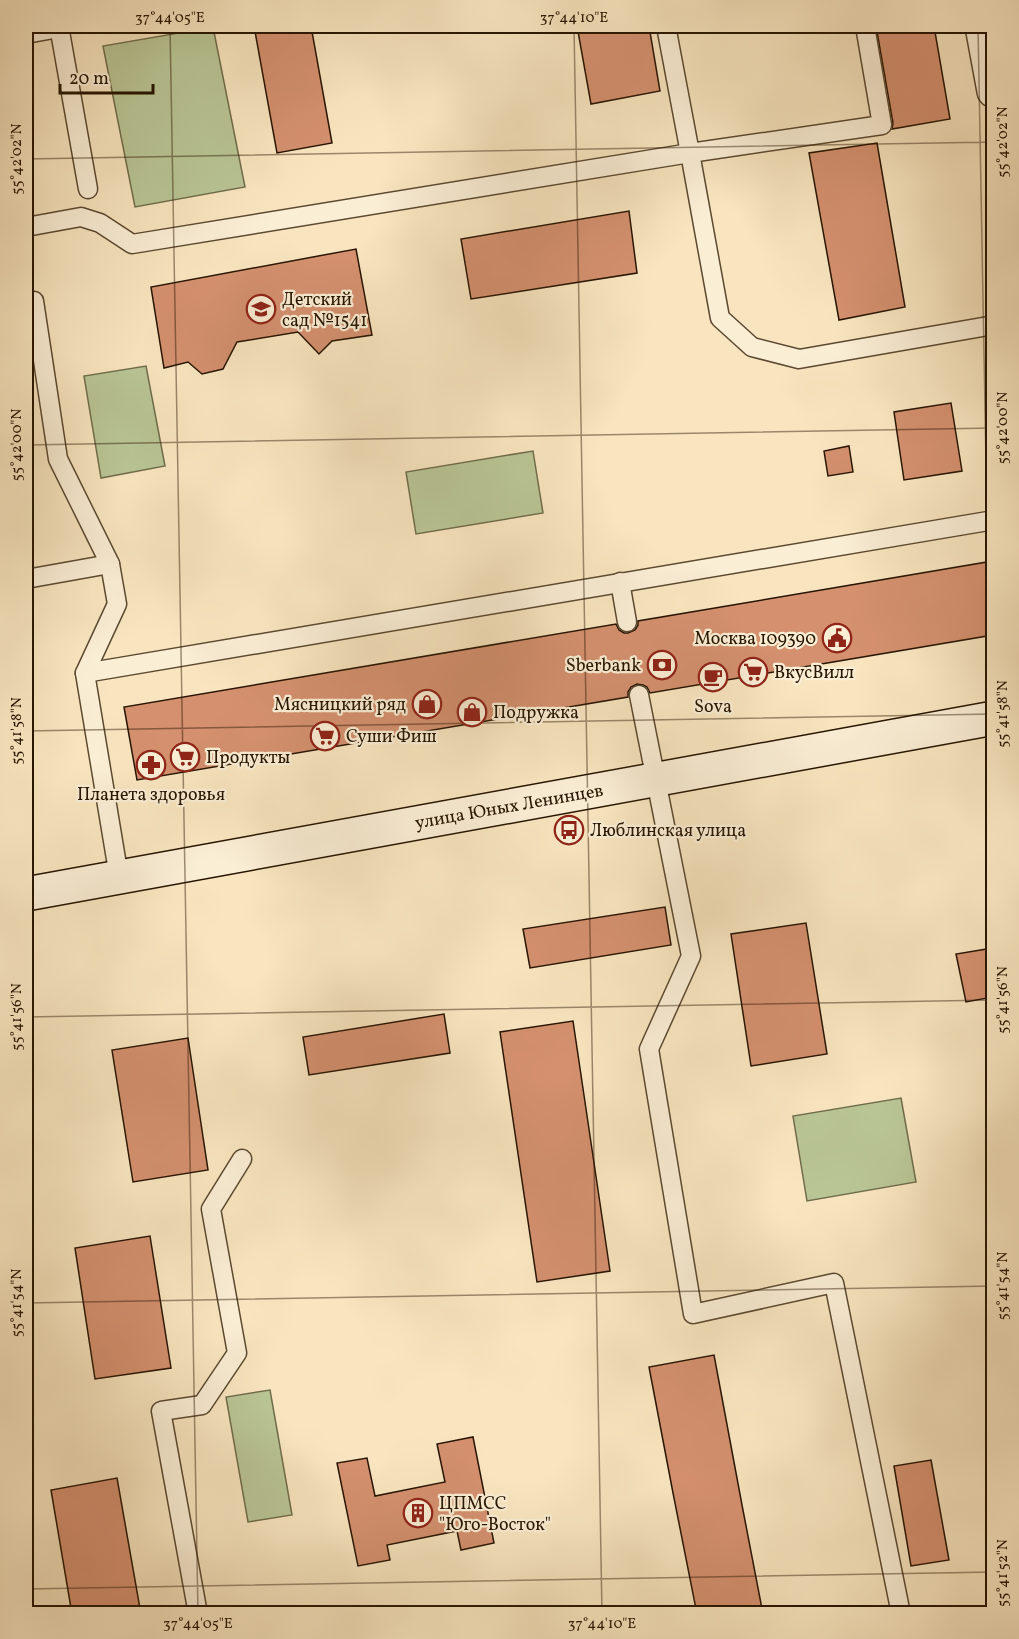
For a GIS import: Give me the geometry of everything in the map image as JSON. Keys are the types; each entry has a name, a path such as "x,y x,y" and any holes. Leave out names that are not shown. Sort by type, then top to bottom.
{"main road":[{"path":"982,26 993,91"},
{"name":"улица Юных Ленинцев","path":"26,894 993,718"}],"lane":[{"path":"666,26 720,318 752,347 799,359 993,325"},
{"path":"26,227 81,217 100,223 132,244 690,153 882,125 865,26"},
{"path":"26,34 59,27 88,189"},
{"path":"34,301 58,459 110,564 117,603 85,673 118,877"},
{"path":"85,673 993,519"},
{"path":"26,579 110,564"},
{"path":"620,582 627,622"},
{"path":"639,695 691,956 649,1049 693,1314 834,1283 901,1614"},
{"path":"198,1614 161,1411 202,1405 237,1353 211,1209 242,1159"}],"green space":[{"path":"213,27 245,187 135,207 103,46"},
{"path":"146,366 165,466 101,478 84,376"},
{"path":"533,451 543,513 416,534 406,472"},
{"path":"901,1098 916,1182 807,1201 793,1116"},
{"path":"270,1390 292,1515 248,1522 226,1397"}],"building":[{"path":"254,26 311,26 332,143 277,153"},
{"path":"577,26 649,26 660,91 591,104"},
{"path":"876,26 934,26 950,119 892,129 893,123"},
{"path":"877,143 905,307 839,320 809,153"},
{"path":"629,211 637,273 471,299 461,239"},
{"name":"Детский сад №1541","path":"356,249 372,335 332,341 319,354 298,332 237,342 223,369 202,374 188,362 164,368 151,287"},
{"path":"951,403 962,471 904,480 894,412"},
{"path":"849,446 853,472 828,476 824,451"},
{"path":"993,561 993,635 650,693 647,687 637,684 631,687 628,697 137,780 124,707 616,624 619,630 628,633 635,630 638,621"},
{"path":"665,907 671,945 530,968 523,929"},
{"path":"806,923 827,1054 751,1066 731,934"},
{"path":"993,948 993,997 966,1002 956,954"},
{"path":"444,1014 450,1053 309,1075 303,1037"},
{"path":"573,1021 610,1271 537,1282 500,1032"},
{"path":"188,1038 208,1170 133,1182 112,1050"},
{"path":"150,1236 171,1368 95,1379 75,1248"},
{"path":"714,1355 763,1614 697,1614 649,1367"},
{"name":"ЦПМСС \"Юго-Восток\"","path":"473,1437 494,1543 461,1550 457,1531 387,1545 390,1560 358,1566 337,1463 367,1458 375,1496 445,1482 437,1444"},
{"path":"931,1460 949,1560 911,1566 894,1466"},
{"path":"117,1478 141,1614 72,1614 51,1490"}],"place":[{"name":"Детский сад №1541","path":"261,309"},
{"name":"Москва 109390","path":"837,638"},
{"name":"Sberbank","path":"662,665"},
{"name":"ВкусВилл","path":"753,672"},
{"name":"Sova","path":"713,677"},
{"name":"Мясницкий ряд","path":"427,704"},
{"name":"Подружка","path":"472,712"},
{"name":"Суши Фиш","path":"325,736"},
{"name":"Продукты","path":"185,757"},
{"name":"Планета здоровья","path":"151,765"},
{"name":"Люблинская улица","path":"569,830"},
{"name":"ЦПМСС \"Юго-Восток\"","path":"418,1513"}]}
